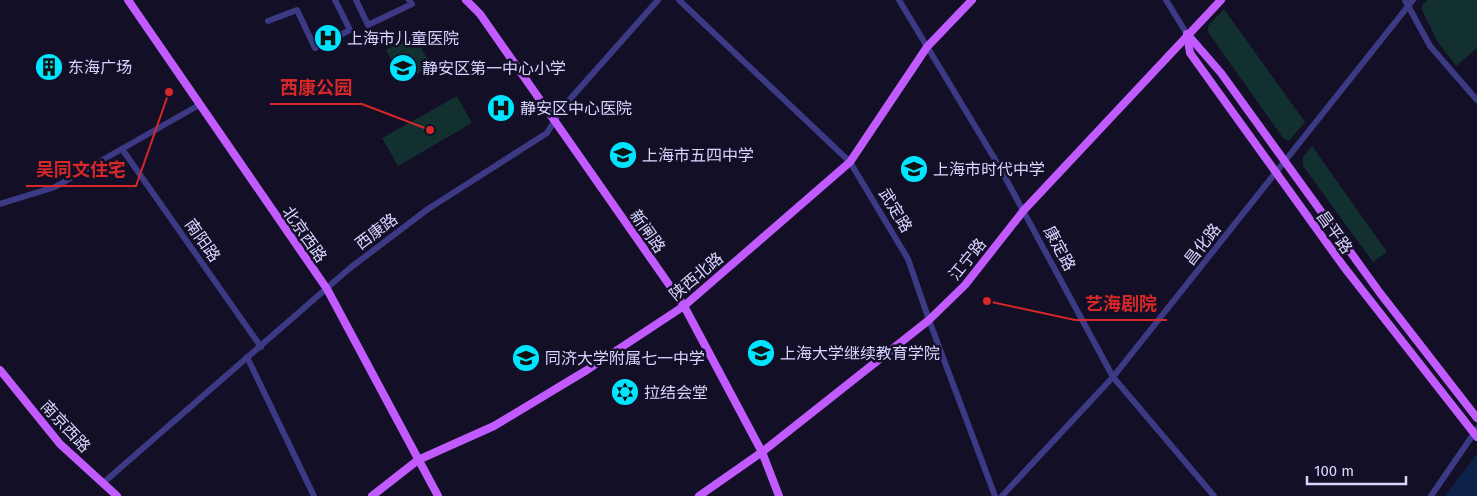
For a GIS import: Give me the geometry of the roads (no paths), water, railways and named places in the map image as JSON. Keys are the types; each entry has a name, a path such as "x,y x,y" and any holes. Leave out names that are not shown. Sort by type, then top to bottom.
{"main road":[{"name":"北京西路","path":"128,0 327,289 438,496"},
{"name":"新闸路","path":"466,0 480,14 684,306 762,452 779,496"},
{"name":"陕西北路","path":"372,496 418,460 494,426 587,370 684,306 850,162 927,47 972,0"},
{"name":"江宁路","path":"699,496 762,452 929,320 965,285 1024,210 1187,34 1221,0"},
{"name":"昌平路","path":"1187,34 1221,74 1380,293 1477,418"},
{"name":"昌平路","path":"1187,34 1190,53 1344,268 1476,433"},
{"name":"南京西路","path":"0,370 60,444 117,496"}],"street":[{"path":"268,21 297,10 314,48 350,30 335,0"},
{"path":"356,0 368,25 412,4 409,0"},
{"name":"西康路","path":"103,483 350,268 428,209 546,133 553,120 658,0"},
{"name":"武定路","path":"679,0 850,162 905,251 995,496"},
{"name":"康定路","path":"899,0 1024,210 1113,377 1214,496"},
{"name":"昌平路","path":"1166,0 1187,34"},
{"name":"昌化路","path":"1002,496 1113,377 1276,173 1406,3 1413,0"},
{"path":"1406,3 1430,46 1477,100"},
{"path":"0,204 55,187 199,105"},
{"name":"南阳路","path":"122,149 261,346"},
{"path":"247,357 314,496"},
{"path":"1432,496 1476,433"}],"water":[{"path":"1477,454 1477,496 1445,496"}],"place":[{"name":"上海市儿童医院","path":"328,38"},
{"name":"东海广场","path":"49,67"},
{"name":"静安区第一中心小学","path":"403,68"},
{"name":"吴同文住宅","path":"169,92"},
{"name":"静安区中心医院","path":"501,108"},
{"name":"西康公园","path":"430,130"},
{"name":"上海市五四中学","path":"623,155"},
{"name":"上海市时代中学","path":"914,169"},
{"name":"艺海剧院","path":"987,301"},
{"name":"上海大学继续教育学院","path":"761,353"},
{"name":"同济大学附属七一中学","path":"526,358"},
{"name":"拉结会堂","path":"625,392"}]}
